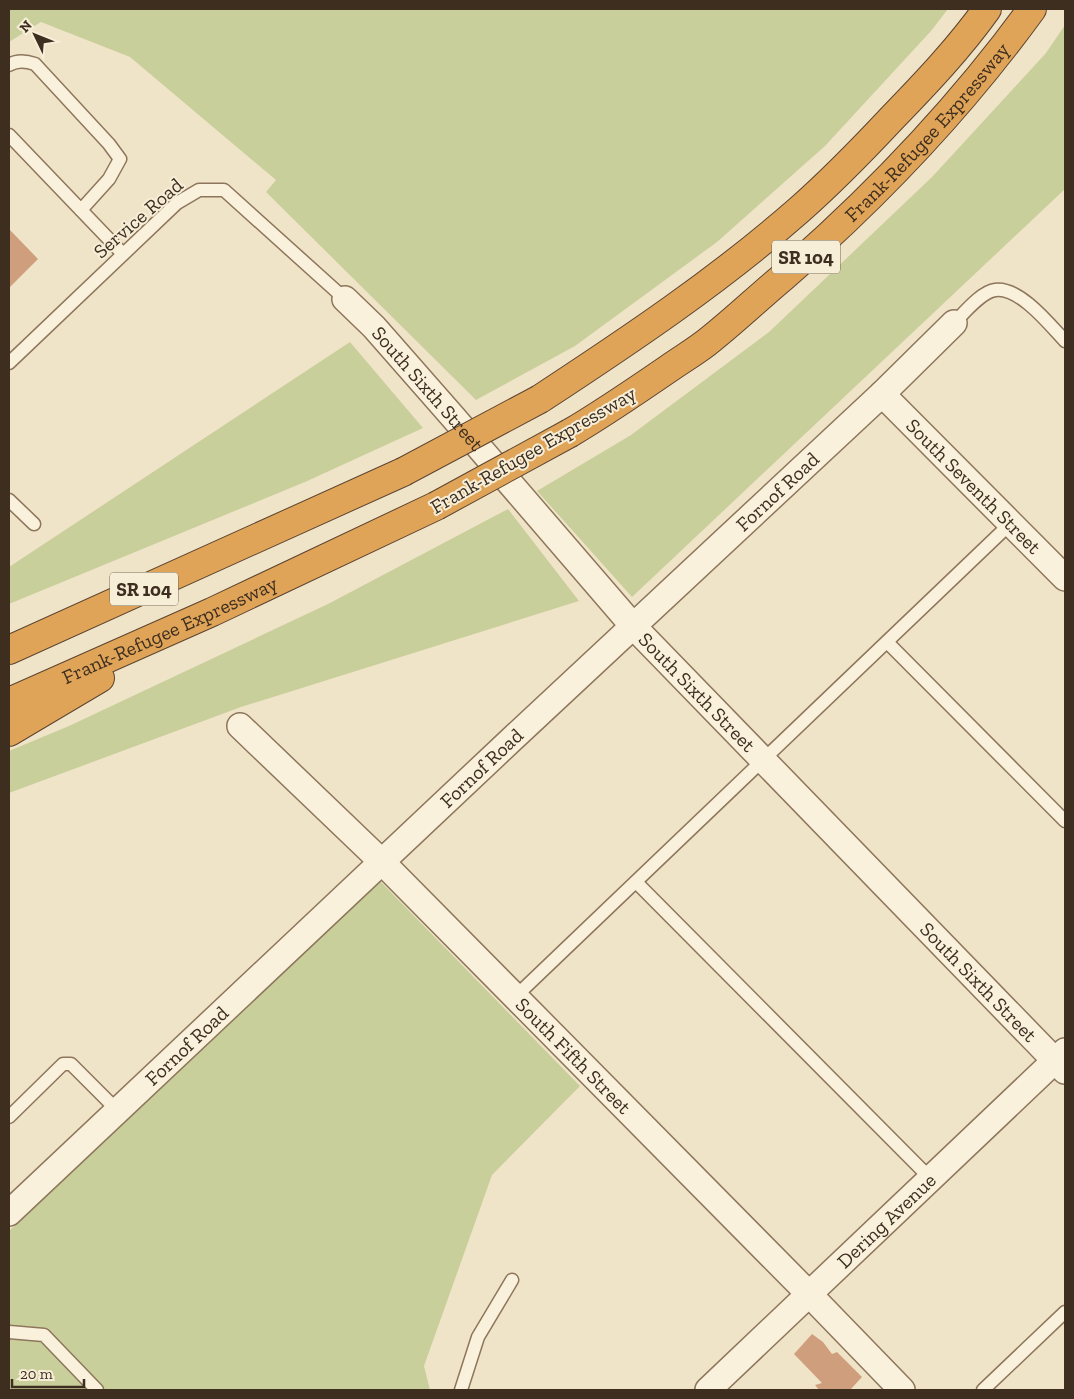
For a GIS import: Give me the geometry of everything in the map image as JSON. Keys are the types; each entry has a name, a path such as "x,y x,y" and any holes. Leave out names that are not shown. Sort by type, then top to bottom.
{"highway":[{"name":"Frank-Refugee Expressway","path":"9,702 212,612 436,506 570,433 608,410 711,339 827,239 916,150 969,89 1032,9"},
{"name":"Frank-Refugee Expressway","path":"9,650 403,472 540,399 633,338 695,294 800,210 900,110 981,18"},
{"path":"9,732 212,612"}],"street":[{"name":"South Sixth Street","path":"345,299 374,327 633,626 763,760 1062,1061"},
{"name":"Fornof Road","path":"9,1213 882,394 954,323"},
{"name":"South Seventh Street","path":"882,394 1065,578"},
{"name":"South Fifth Street","path":"240,726 382,862 902,1390"},
{"name":"Dering Avenue","path":"708,1390 930,1179 1062,1061"}],"lane":[{"path":"9,65 10,63 24,61 35,64 110,144 120,159 109,179 81,210"},
{"path":"9,135 123,254"},
{"name":"Service Road","path":"9,363 177,204 199,190 224,190 345,299"},
{"path":"954,323 978,299 994,290 1004,290 1019,296 1065,341"},
{"path":"9,500 34,524"},
{"path":"515,997 1011,523"},
{"path":"887,642 1065,822"},
{"path":"636,882 930,1179"},
{"path":"9,1117 63,1064 71,1064 118,1111"},
{"path":"461,1390 478,1336 512,1280"},
{"path":"983,1390 1065,1312"},
{"path":"9,1332 44,1335 97,1390"}],"green space":[{"path":"9,9 948,9 931,31 825,146 717,242 575,346 476,400 266,192 276,180 130,57 41,22 9,42"},
{"path":"1065,25 1065,189 632,597 537,491 631,435 769,332 932,177 1046,53"},
{"path":"350,342 423,428 305,482 9,604 9,567"},
{"path":"508,509 579,601 241,707 9,793 9,751 69,726 328,604"},
{"path":"380,881 580,1086 492,1175 424,1366 430,1390 9,1390 9,1231"}],"building":[{"path":"9,229 38,259 9,288"},
{"path":"812,1334 823,1342 832,1354 837,1352 862,1377 850,1390 819,1390 815,1385 822,1383 794,1354"}]}
